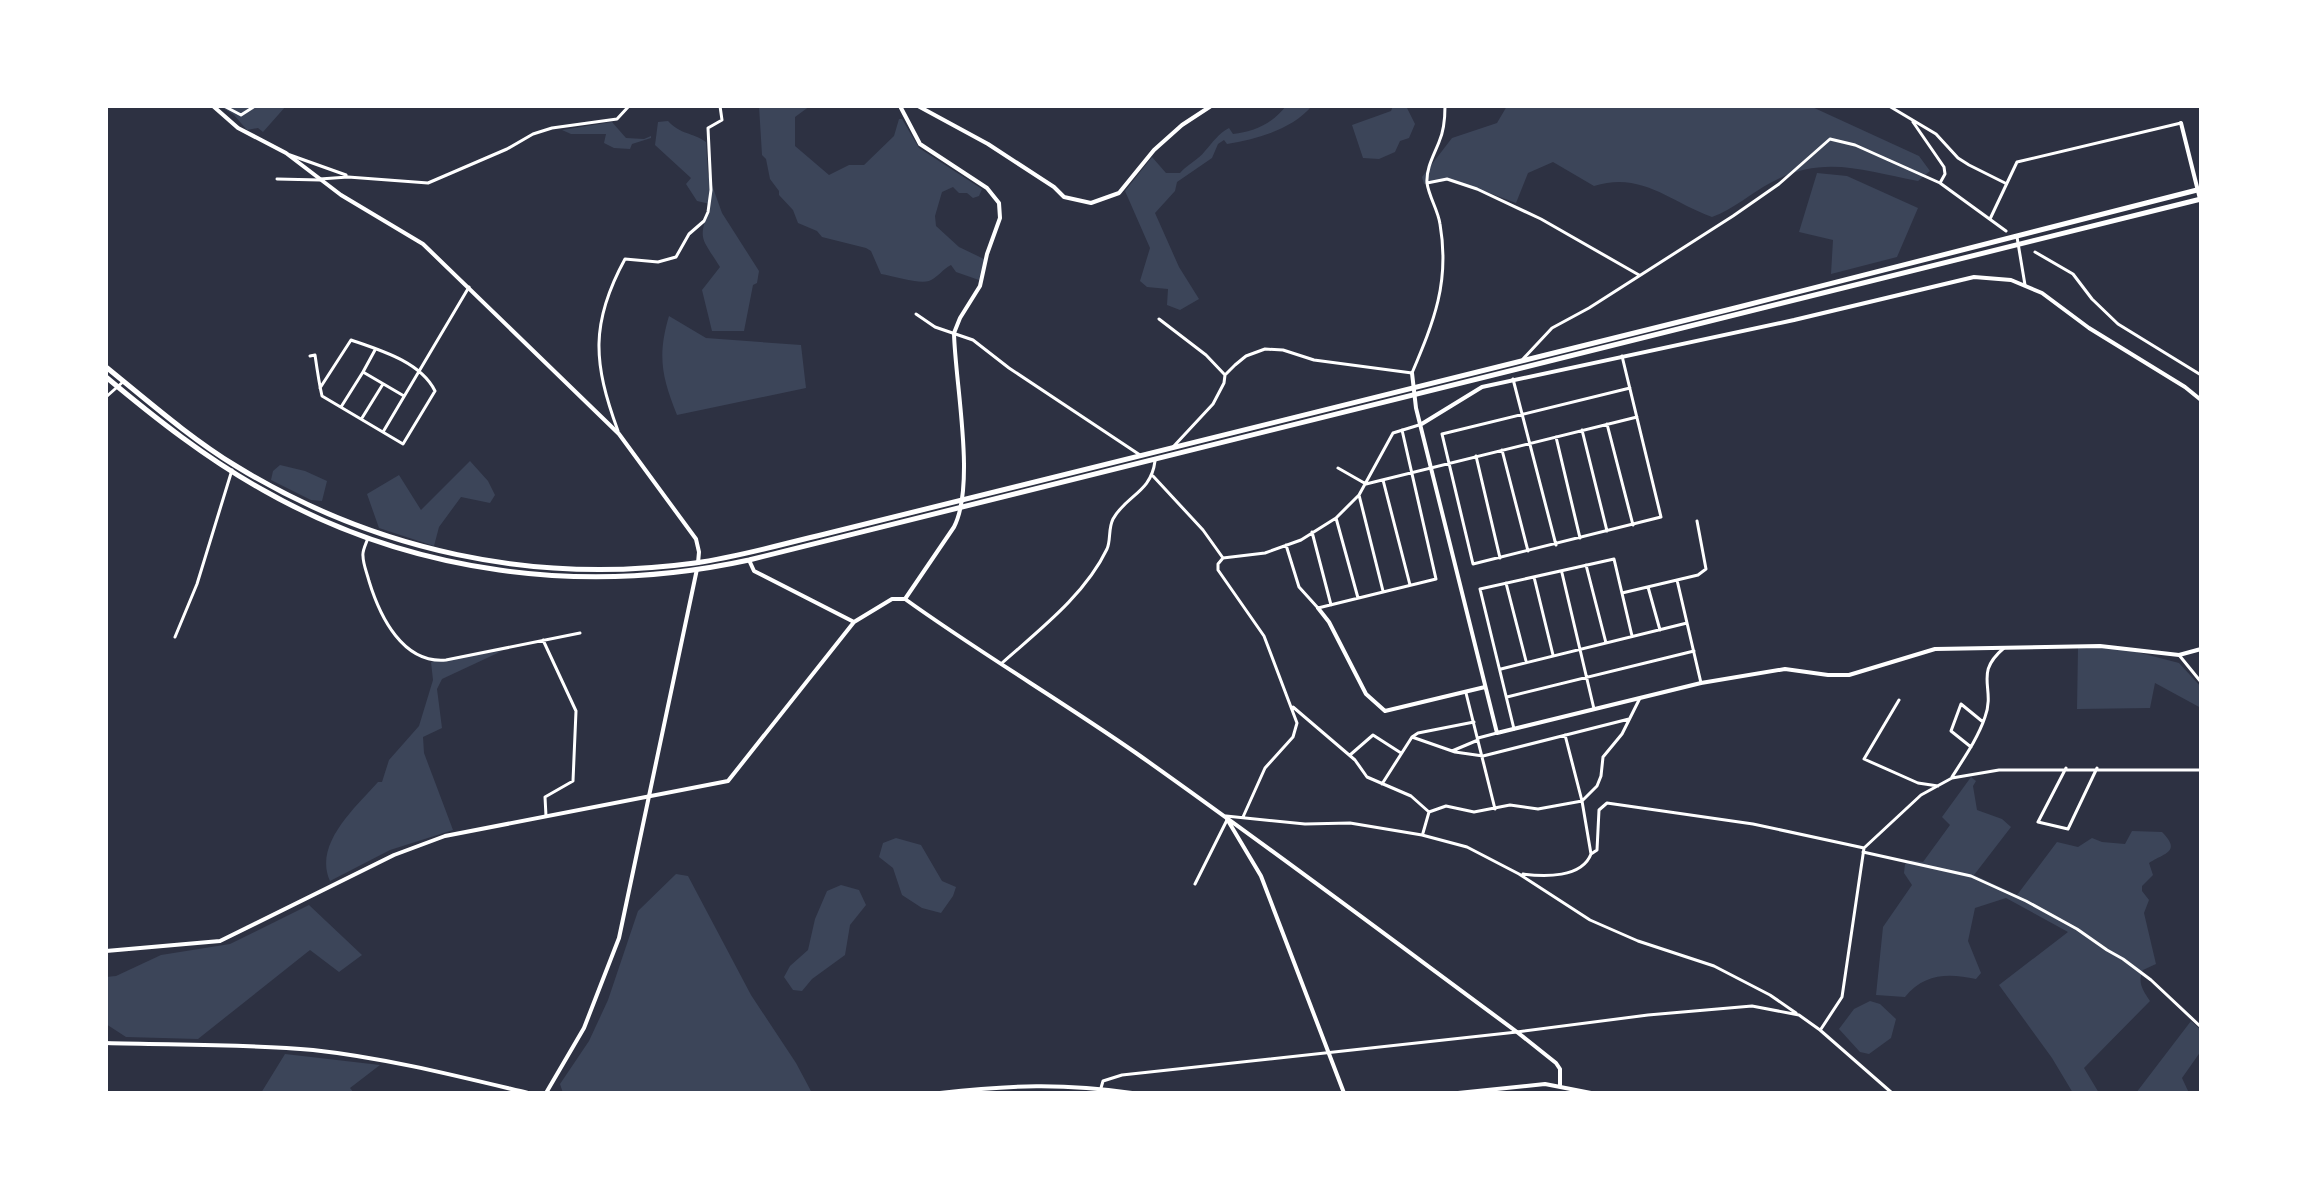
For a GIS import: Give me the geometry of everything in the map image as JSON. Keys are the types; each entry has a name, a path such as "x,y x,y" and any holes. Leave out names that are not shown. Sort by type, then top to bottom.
{"highway":[{"path":"106,367 233,468 327,514 410,544 506,564 558,569 650,568 698,563 961,500 2199,189"},
{"path":"106,377 278,499 368,538 439,559 525,574 625,577 696,570 749,560 2200,199"}],"street":[{"path":"213,106 238,128 286,153 349,177"},
{"path":"224,106 241,115 255,106"},
{"path":"277,179 349,177 428,183 507,149 533,134 552,128 617,119 629,106"},
{"path":"619,434 601,378 597,338 601,316 625,259 630,257 658,262 676,257 689,234 704,221 711,190 708,128 722,120 720,106"},
{"path":"900,106 920,144 987,188 995,196 1000,209 980,286 954,333 962,430 960,508 954,527 905,599"},
{"path":"918,106 988,144 1054,187 1064,197 1091,203 1119,193 1154,150 1182,125 1211,106"},
{"path":"1445,106 1443,132 1431,158 1427,183 1440,223 1442,287 1436,315 1412,373 1412,387 1497,733"},
{"path":"1889,106 1936,134 1958,158 2006,183"},
{"path":"1910,118 1944,167 1945,174 1940,183"},
{"path":"1990,219 2017,162 2181,123 2200,199"},
{"path":"1522,360 1552,328 1589,308 1779,184 1830,139 1855,145 1940,183 2006,231"},
{"path":"286,153 319,180 423,244 469,287 619,434 696,539 698,563 628,906 611,962 578,1041 546,1093"},
{"path":"1427,183 1447,179 1477,189 1541,219 1639,275"},
{"path":"2017,236 2025,285"},
{"path":"2035,252 2073,274 2092,299 2118,324 2201,375"},
{"path":"1243,817 1265,768 1295,733 1297,723 1264,636 1218,570 1218,564 1223,558 1265,553 1301,540 1336,518 1359,495 1393,433 1420,425 1482,387 1794,320 1971,277 2002,278 2042,293 2089,328 2201,400"},
{"path":"383,432 469,287"},
{"path":"916,314 935,327 973,340 1009,368 1140,455"},
{"path":"1159,319 1206,355 1225,375"},
{"path":"310,356 315,355 320,388 322,396 403,444 435,391 429,379 419,371 351,340 320,388"},
{"path":"1173,447 1213,404 1225,375 1246,356 1265,349 1276,348 1314,360 1412,373"},
{"path":"341,407 375,349"},
{"path":"1622,356 1630,388 1661,517 1473,564 1442,434 1630,388"},
{"path":"363,372 404,396"},
{"path":"1513,379 1556,545"},
{"path":"106,397 124,381"},
{"path":"361,419 383,384"},
{"path":"1338,468 1366,484 1637,417"},
{"path":"1607,424 1633,525"},
{"path":"1318,608 1436,579 1402,430"},
{"path":"1582,430 1607,531"},
{"path":"1556,437 1581,538"},
{"path":"1502,450 1528,551"},
{"path":"1476,456 1500,558"},
{"path":"999,665 1068,603 1106,550 1114,519 1153,476 1155,459"},
{"path":"175,637 197,584 233,468"},
{"path":"1153,476 1203,530 1223,558"},
{"path":"1383,480 1410,585"},
{"path":"1359,495 1383,591"},
{"path":"1336,518 1358,598"},
{"path":"1622,593 1698,575 1706,569 1697,521"},
{"path":"1312,532 1331,605"},
{"path":"368,538 362,555 386,625 418,656 435,661 446,660 580,633"},
{"path":"1286,545 1299,587 1329,622 1366,694 1385,711 1485,687"},
{"path":"1514,729 1480,589 1614,559 1632,636"},
{"path":"749,560 754,571 854,622"},
{"path":"1586,565 1606,643"},
{"path":"1562,571 1594,709"},
{"path":"1534,577 1553,656"},
{"path":"1677,580 1701,683"},
{"path":"1506,583 1527,663"},
{"path":"1648,587 1660,630"},
{"path":"106,951 220,941 425,842 728,781 854,622 892,599 905,599 999,665 1109,734 1517,1032 1556,1063 1560,1069 1560,1085"},
{"path":"1499,669 1687,623"},
{"path":"543,640 576,711 573,781 545,797 546,816"},
{"path":"1952,778 1988,710 1987,669 1990,661 2007,646"},
{"path":"1452,751 1497,733 1594,709 1701,683 1785,669 1838,676 1863,672 1904,656 1935,649 2100,646 2179,655 2201,649"},
{"path":"1506,697 1694,651"},
{"path":"2179,655 2201,682"},
{"path":"1466,691 1495,809"},
{"path":"1429,812 1446,806 1474,812 1510,805 1538,809 1582,801 1597,786 1603,757 1622,734 1640,698"},
{"path":"1899,700 1864,759 1918,783 1938,786"},
{"path":"1971,747 1951,731 1961,704 1983,722"},
{"path":"1290,705 1350,755 1367,777 1411,796 1429,812"},
{"path":"1412,737 1452,751 1483,756 1629,719"},
{"path":"1382,784 1412,737 1418,733 1474,722"},
{"path":"1350,755 1373,735 1402,753"},
{"path":"1519,874 1537,876 1578,870 1589,861 1591,854 1582,801 1565,735"},
{"path":"2066,768 2038,822 2068,829 2097,768"},
{"path":"1820,1030 1842,997 1864,850 1921,795 1952,778 1999,770 2201,770"},
{"path":"1591,854 1597,850 1599,810 1607,803 1753,824 1971,876 2026,901 2120,957 2151,980 2201,1027"},
{"path":"1422,835 1429,812"},
{"path":"1226,818 1305,824 1350,823 1422,835 1467,847 1519,874 1590,920 1638,941 1714,966 1770,995 1820,1030 1892,1093"},
{"path":"1195,884 1226,818"},
{"path":"1226,818 1261,876 1344,1093"},
{"path":"1101,1088 1103,1081 1122,1075 1718,1008 1752,1006 1799,1015"},
{"path":"106,1043 260,1046 314,1051 433,1070 528,1093"},
{"path":"1458,1093 1529,1084 1560,1085 1591,1093"},
{"path":"940,1093 1042,1085 1132,1093"}],"shaded area":[{"path":"220,106 286,106 263,132 258,128 247,130 234,115"},
{"path":"759,106 810,106 795,117 795,146 829,175 849,165 864,165 894,136 899,119 902,119 919,148 982,189 979,196 973,198 953,187 942,192 935,216 936,226 959,247 984,259 979,280 956,272 951,265 932,280 924,282 881,274 871,251 822,237 817,231 798,223 793,210 770,179 766,159 762,155"},
{"path":"1286,106 1312,106 1294,121 1273,132 1227,144 1224,140 1218,144 1212,158 1177,182 1175,191 1155,213 1179,267 1199,299 1180,310 1167,305 1168,289 1147,287 1140,281 1150,248 1125,191 1152,157 1166,173 1180,173 1225,130 1229,128 1233,134 1256,129"},
{"path":"1393,106 1406,106 1415,124 1409,138 1400,141 1395,152 1379,159 1363,158 1352,125 1391,111"},
{"path":"1507,106 1810,106 1919,156 1930,171 1918,181 1844,167 1809,169 1772,182 1712,217 1641,185 1611,182 1594,186 1553,162 1528,173 1516,203 1454,180 1424,184 1422,177 1452,138 1497,123"},
{"path":"668,121 677,129 706,142 708,174 722,213 759,271 757,283 753,285 744,331 712,331 702,290 720,267 703,237 710,204 697,201 686,184 691,178 655,145 658,122"},
{"path":"612,122 626,138 651,138 632,144 630,149 614,148 604,143 606,134 571,134 562,130"},
{"path":"1817,173 1847,176 1918,208 1897,257 1831,274 1833,240 1799,232"},
{"path":"669,316 706,338 801,345 806,388 677,415 668,389 662,355"},
{"path":"470,461 488,481 495,495 490,503 461,497 439,527 434,546 379,528 367,494 399,475 421,510"},
{"path":"280,465 327,481 322,501 311,500 271,480 273,471"},
{"path":"2078,648 2129,650 2179,663 2201,687 2201,708 2155,683 2150,708 2077,709"},
{"path":"502,651 442,679 437,689 442,728 423,737 424,753 453,830 390,850 330,881 326,867 327,853 339,827 378,782 382,782 389,760 419,726 433,680 431,662"},
{"path":"1971,777 1976,781 1973,786 1977,810 2002,819 2011,827 1974,875 2017,895 2057,842 2078,847 2092,838 2125,844 2132,831 2162,832 2171,844 2169,851 2149,863 2153,875 2142,886 2149,900 2144,913 2156,964 2143,970 2141,979 2150,1001 2084,1068 2099,1093 2073,1093 2052,1058 1999,985 2068,932 2006,898 1975,908 1968,941 1981,973 1976,979 1938,977 1920,983 1905,997 1876,995 1883,927 1912,885 1904,873 1905,864 1911,860 1923,862 1950,825 1942,817"},
{"path":"896,838 921,845 942,881 956,887 941,913 922,908 902,895 893,868 879,857 883,843"},
{"path":"676,874 688,876 751,995 812,1093 563,1093 560,1084 589,1041 608,1000 638,911"},
{"path":"841,885 859,890 866,905 850,925 845,955 812,979 802,991 793,990 784,977 790,966 808,950 815,919 827,891"},
{"path":"309,905 362,955 339,972 310,950 198,1039 126,1037 106,1024 106,977 116,976 161,955 230,944"},
{"path":"1870,1001 1880,1004 1896,1019 1891,1038 1869,1054 1860,1052 1839,1029 1854,1009"},
{"path":"2191,1021 2201,1030 2201,1051 2182,1078 2189,1093 2136,1093"},
{"path":"285,1054 380,1065 350,1088 354,1093 261,1093"}]}
